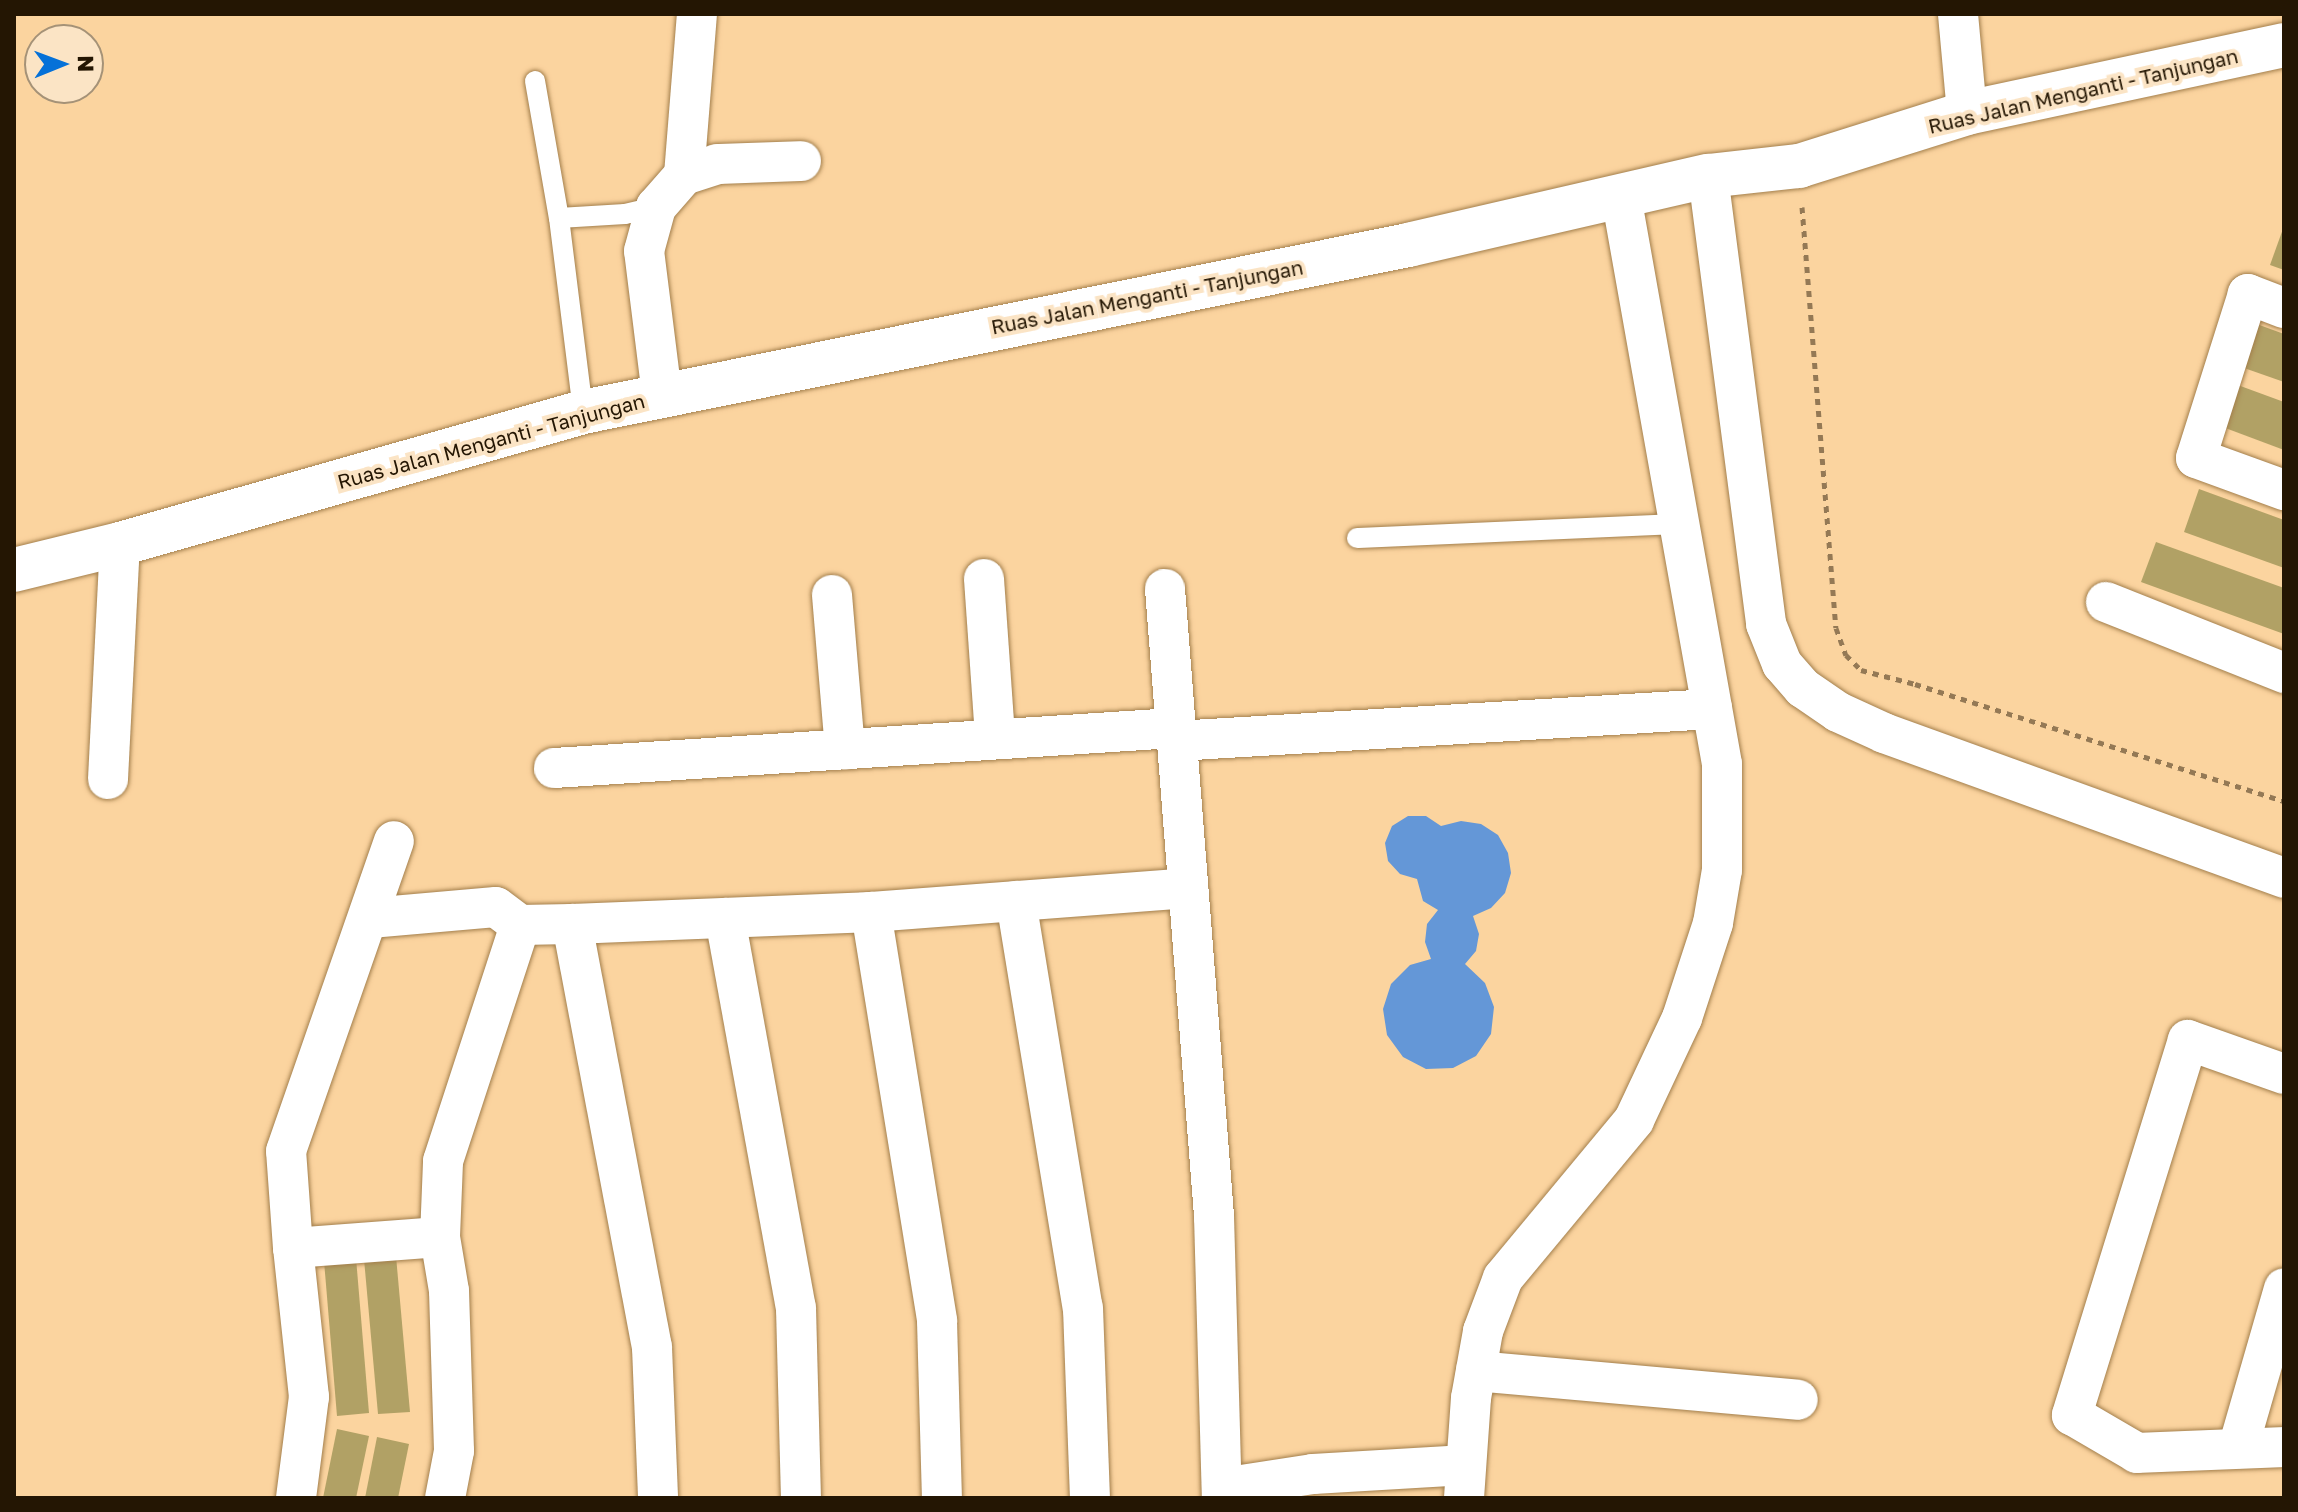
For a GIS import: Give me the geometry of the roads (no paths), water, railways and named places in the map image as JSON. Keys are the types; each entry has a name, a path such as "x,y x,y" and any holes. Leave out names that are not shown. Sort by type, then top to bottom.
{"main road":[{"name":"Ruas Jalan Menganti - Tanjungan","path":"14,570 120,544 583,412 1408,245 1708,176 1799,166 1967,113 2284,45"}],"street":[{"path":"684,175 697,14"},
{"path":"1958,14 1967,113"},
{"path":"662,395 640,211 684,175 717,164 801,161"},
{"path":"1708,176 1766,624 1782,664 1803,688 1838,712 1884,733 2284,878"},
{"path":"1165,589 1214,1216 1222,1493 1313,1474 1465,1483 1483,1331 1503,1278 1634,1120 1682,1018 1713,923 1722,870 1722,764 1621,196"},
{"path":"2284,308 2248,294 2196,458 2284,490"},
{"path":"108,779 120,544"},
{"path":"984,579 995,738"},
{"path":"832,595 845,749"},
{"path":"2106,602 2284,673"},
{"path":"554,768 995,738 1176,735 1712,709"},
{"path":"296,1498 309,1397 286,1151 370,918 394,841"},
{"path":"370,918 496,907 520,925 572,924 871,912 1188,888"},
{"path":"1016,901 1083,1308 1090,1498"},
{"path":"871,912 937,1321 942,1498"},
{"path":"725,918 796,1308 801,1498"},
{"path":"572,924 652,1347 658,1498"},
{"path":"445,1498 454,1451 449,1291 440,1237 443,1161 520,925"},
{"path":"2284,1074 2188,1040 2072,1415 2137,1453 2284,1447"},
{"path":"293,1248 440,1237"},
{"path":"2238,1448 2284,1289"},
{"path":"1476,1371 1798,1400"}],"lane":[{"path":"535,81 559,218 583,412"},
{"path":"559,218 640,211"},
{"path":"1357,538 1679,524"}],"water":[{"path":"1408,816 1426,816 1441,826 1461,821 1481,824 1498,835 1508,853 1511,873 1505,893 1491,908 1473,916 1479,934 1476,951 1465,964 1485,983 1494,1007 1491,1034 1476,1056 1453,1068 1426,1069 1403,1057 1387,1035 1383,1009 1391,984 1410,965 1431,959 1425,942 1427,924 1438,910 1423,901 1417,879 1400,874 1388,861 1385,843 1392,826"}]}
